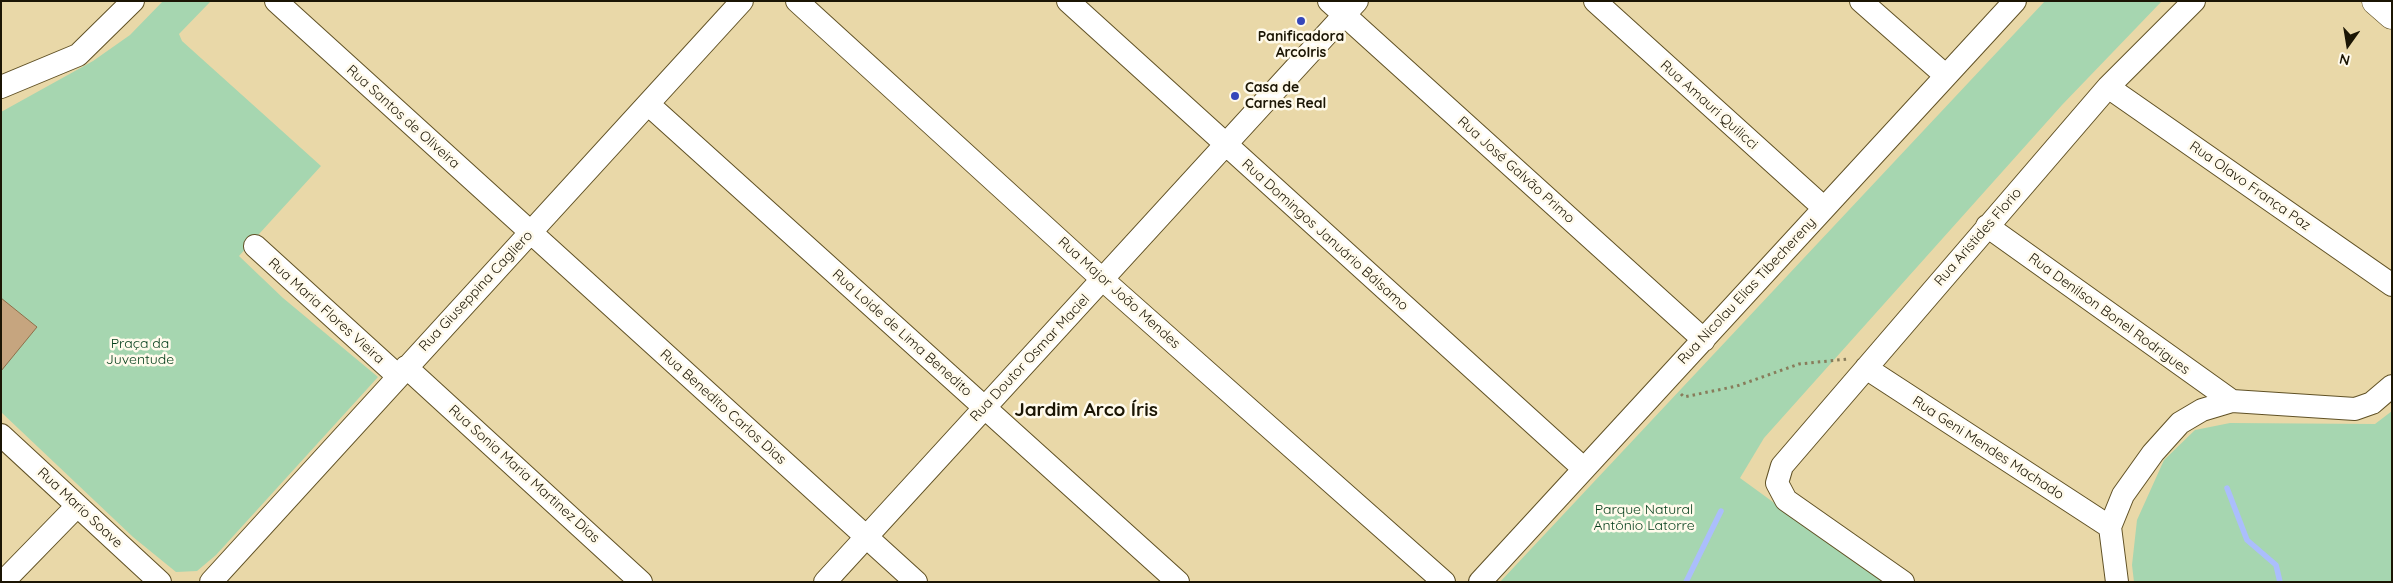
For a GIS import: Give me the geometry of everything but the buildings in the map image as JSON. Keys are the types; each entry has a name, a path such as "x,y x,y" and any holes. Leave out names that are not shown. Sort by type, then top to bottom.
{"street":[{"path":"1,87 78,55 133,1"},
{"name":"Rua Santos de Oliveira","path":"276,1 530,233"},
{"name":"Rua Giuseppina Cagliero","path":"211,582 742,1"},
{"name":"Rua Major João Mendes","path":"797,1 1102,279 1444,582"},
{"name":"Rua Domingos Januário Bálsamo","path":"1068,1 1583,468"},
{"name":"Rua Amauri Quilicci","path":"1595,1 1824,208"},
{"path":"1862,1 1945,75"},
{"name":"Rua Nicolau Elias Tibechereny","path":"1480,582 2014,1"},
{"name":"Rua Aristides Florio","path":"1903,582 1786,500 1779,491 1777,483 1778,475 1786,458 2108,87 2194,1"},
{"path":"2376,1 2392,15"},
{"name":"Rua Doutor Osmar Maciel","path":"825,582 1225,145 1343,6"},
{"name":"Rua José Galvão Primo","path":"1343,6 1704,340"},
{"name":"Rua Olavo França Paz","path":"2108,87 2392,285"},
{"name":"Rua Loide de Lima Benedito","path":"648,104 1178,582"},
{"name":"Rua Denilson Bonel Rodrigues","path":"1987,226 2232,401"},
{"name":"Rua Benedito Carlos Dias","path":"530,233 916,582"},
{"name":"Rua Maria Flores Vieira","path":"255,246 402,372"},
{"name":"Rua Geni Mendes Machado","path":"1866,368 2110,527"},
{"name":"Rua Sonia Maria Martinez Dias","path":"402,372 641,582"},
{"path":"2117,582 2110,527 2123,496 2153,453 2180,423 2202,410 2232,401 2355,409 2372,402 2392,386"},
{"name":"Rua Mario Soave","path":"1,435 160,582"},
{"path":"3,582 77,506"}],"path":[{"path":"1665,381 1684,398 1737,386 1799,364 1847,359 1866,368"}],"green space":[{"name":"Praça da Juventude","path":"163,1 211,1 179,34 182,41 321,166 239,256 283,298 378,377 216,555 197,571 176,572 133,537 1,412 1,112 93,61 130,35"},
{"name":"Parque Natural Antônio Latorre","path":"2045,1 2162,1 2062,105 1764,438 1740,478 1883,582 1500,582"},
{"path":"2392,411 2392,582 2134,582 2132,565 2137,520 2164,460 2195,430 2230,423 2375,424"}],"waterway":[{"path":"2227,488 2247,540 2276,565 2280,582"},
{"path":"1686,582 1721,511"}],"place":[{"name":"Panificadora ArcoIris","path":"1301,21"},
{"name":"Casa de Carnes Real","path":"1235,96"}],"district":[{"name":"Jardim Arco Íris","path":"1086,410"}]}
